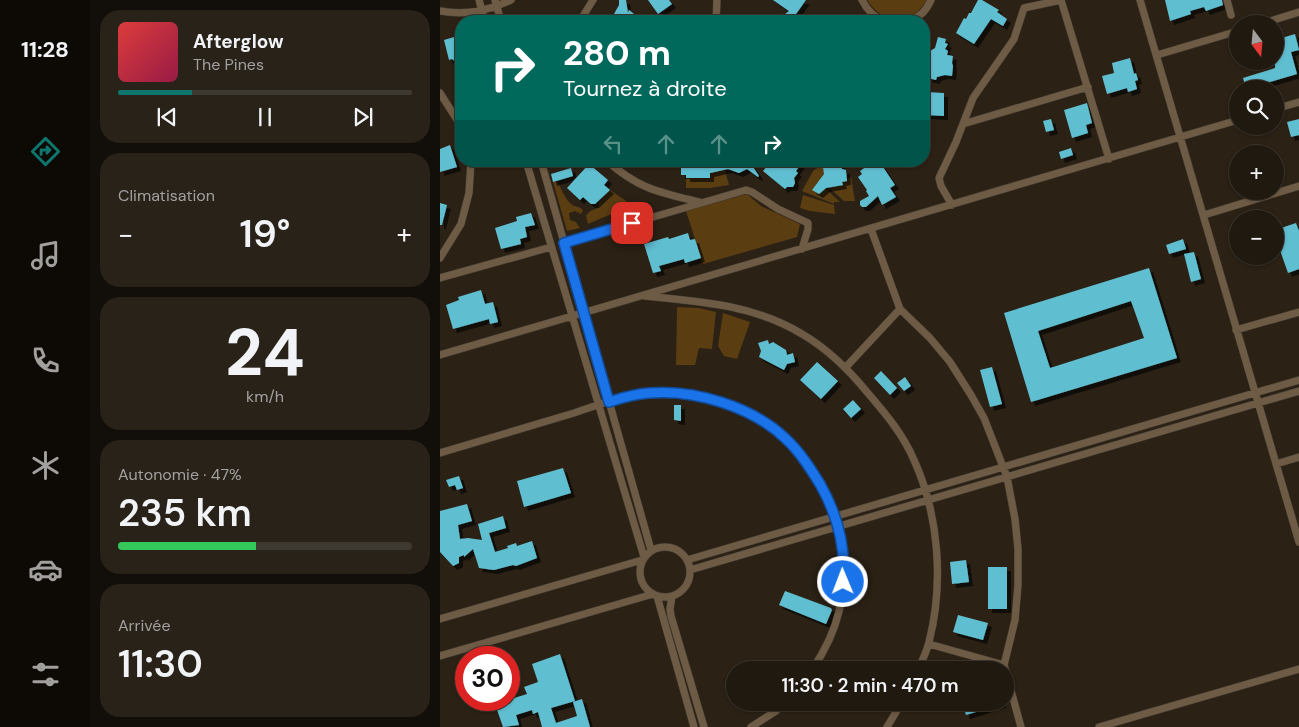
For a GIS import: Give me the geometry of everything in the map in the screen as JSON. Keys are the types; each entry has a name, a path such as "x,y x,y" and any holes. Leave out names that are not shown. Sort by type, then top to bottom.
{"street":[{"path":"479,0 483,15"},
{"path":"440,10 462,13 482,11 496,4 511,0"},
{"path":"584,15 593,0"},
{"path":"716,15 717,0"},
{"path":"862,0 867,10 874,15"},
{"path":"920,15 932,0"},
{"path":"952,205 938,178 973,98 1014,38 1024,4 1061,0 1109,159"},
{"path":"1140,0 1299,542"},
{"path":"1227,0 1231,15"},
{"path":"1284,17 1299,12"},
{"path":"1157,55 1229,34"},
{"path":"963,124 1088,87"},
{"path":"440,92 455,118"},
{"path":"1284,106 1299,102"},
{"path":"440,355 1229,123"},
{"path":"440,258 461,224 469,193 471,167"},
{"path":"528,167 643,559 640,576 642,583 655,595 694,727"},
{"path":"543,167 651,550"},
{"path":"614,167 643,187 699,202"},
{"path":"1204,215 1299,186"},
{"path":"564,243 699,202 749,190 778,209 808,223 802,249"},
{"path":"871,229 900,309 950,362 984,418 1007,477 1015,519 1018,549 1018,585 1015,620 1005,661"},
{"path":"440,278 551,247"},
{"path":"642,296 728,306 769,319 801,333 846,367 886,413 900,433 914,459 926,489 936,546 937,582 934,616 929,644 922,661"},
{"path":"846,367 900,309"},
{"path":"1236,330 1299,312"},
{"path":"687,560 1299,380"},
{"path":"690,570 1299,391"},
{"path":"440,453 598,405 649,393 690,394 725,404 759,418 785,438 807,463 824,492 838,526 844,568 842,596 835,628 818,661"},
{"path":"1147,424 1150,434"},
{"path":"1095,440 1098,449"},
{"path":"1276,464 1299,458"},
{"path":"440,619 643,559 651,550 657,548 671,547 678,550 687,560 690,570 690,576 684,588 672,596 655,595 440,656"},
{"path":"672,596 671,616 704,727"},
{"path":"929,644 990,661"},
{"path":"1100,727 1299,669"},
{"path":"1014,701 1021,727"},
{"path":"751,727 776,711"},
{"path":"887,727 897,711"}],"shaded area":[{"path":"867,0 927,0 921,9 913,15 881,15"},
{"path":"710,167 715,167 718,171 725,170 729,185 710,188 686,188 686,178 710,178"},
{"path":"819,167 827,167 820,184 817,183 813,190 823,191 825,188 840,202 834,202 834,204 802,191 813,171"},
{"path":"851,177 855,201 844,201 829,188 835,184 835,186 843,185 842,182 846,182 846,179"},
{"path":"557,181 569,202 583,210 581,214 575,211 569,213 570,220 576,222 580,228 567,231 553,182"},
{"path":"610,190 625,200 632,208 588,224 586,216 598,208 599,202"},
{"path":"747,194 761,206 800,224 797,237 703,264 686,211"},
{"path":"803,195 834,205 835,214 800,208"},
{"path":"677,307 699,308 716,312 712,349 699,348 695,365 676,365"},
{"path":"723,313 750,322 737,359 724,356 718,346"}],"building":[{"path":"619,0 626,0 628,13 629,10 635,15 613,15 619,5"},
{"path":"648,0 669,0 672,4 658,14"},
{"path":"773,0 806,0 795,15 784,15 789,11"},
{"path":"978,0 982,0 999,10 997,12 1007,19 1003,26 991,19 974,44 956,33 964,18 966,19 969,13 971,13"},
{"path":"1165,0 1222,0 1223,5 1206,11 1204,7 1190,11 1191,14 1170,21"},
{"path":"1295,34 1299,50 1291,52 1297,74 1277,80 1244,80 1243,78 1269,70 1284,70 1284,37"},
{"path":"455,37 455,61 452,59 449,60 444,40"},
{"path":"938,37 946,39 945,43 948,44 945,49 948,51 947,55 953,56 952,76 937,77 936,80 930,78 930,51 935,48"},
{"path":"1130,58 1134,74 1136,73 1138,80 1135,81 1137,89 1128,92 1127,88 1107,94 1102,76 1114,73 1112,63"},
{"path":"930,92 944,93 944,116 930,115"},
{"path":"1087,103 1092,123 1086,125 1088,133 1072,138 1064,110"},
{"path":"1051,119 1054,130 1046,132 1043,121"},
{"path":"1299,119 1299,135 1291,137 1287,122"},
{"path":"450,145 455,167 457,167 440,172 440,149"},
{"path":"1071,148 1073,155 1061,159 1059,152"},
{"path":"586,167 593,167 608,180 604,185 610,190 595,204 591,204 583,197 580,200 567,188"},
{"path":"681,167 753,167 759,176 747,169 739,173 728,169 710,173 710,178 686,178 686,175 681,175"},
{"path":"766,167 799,167 796,171 798,173 794,178 795,183 793,187 785,189 763,171"},
{"path":"823,167 842,167 846,170 847,181 842,182 843,185 826,188 819,194 812,190 824,174"},
{"path":"866,167 883,167 895,185 890,188 896,197 882,205 878,196 866,207 862,207 860,201 869,196 858,177 862,174 860,171"},
{"path":"571,168 573,176 553,182 551,174"},
{"path":"440,203 447,205 442,225 440,225"},
{"path":"531,213 535,225 525,227 527,237 520,239 521,244 501,249 495,228 517,221 516,217"},
{"path":"1296,223 1299,231 1299,269 1288,273 1284,262 1284,227"},
{"path":"688,233 690,240 695,239 701,258 685,263 684,259 659,266 661,271 653,273 644,244"},
{"path":"1183,239 1186,249 1169,254 1166,245"},
{"path":"1194,252 1201,279 1191,282 1184,254"},
{"path":"1149,268 1177,358 1031,402 1004,313","holes":["1131,301 1144,338 1050,368 1038,331"]},
{"path":"481,290 485,304 493,302 498,322 490,324 489,319 453,329 446,305 459,300 458,297"},
{"path":"768,340 769,344 773,342 786,350 787,355 793,353 795,362 787,364 784,370 759,357 761,351 758,343"},
{"path":"817,362 838,381 821,399 800,380"},
{"path":"992,367 1002,404 990,407 980,370"},
{"path":"881,371 897,388 890,395 874,378"},
{"path":"905,377 911,386 904,391 897,383"},
{"path":"853,400 861,409 851,418 843,409"},
{"path":"674,405 681,405 681,421 674,420"},
{"path":"563,468 571,493 524,507 517,481"},
{"path":"459,476 463,488 457,490 455,485 449,487 446,480"},
{"path":"467,504 472,521 458,525 460,539 482,540 478,524 503,516 506,528 489,533 495,552 516,543 517,546 532,541 537,558 516,566 513,565 494,570 479,568 473,549 464,557 464,555 459,557 459,563 453,566 440,552 440,511"},
{"path":"966,560 969,582 952,584 950,562"},
{"path":"988,567 1007,567 1007,609 988,609"},
{"path":"785,591 831,608 832,610 826,624 779,605"},
{"path":"958,615 988,623 983,640 953,632"},
{"path":"560,654 575,701 551,708 556,723 577,716 573,702 582,699 590,727 542,727 538,712 533,714 532,710 516,715 519,725 503,727 497,711 520,711 520,696 527,694 524,687 538,682 532,664"},
{"path":"965,711 979,711 966,715"}],"route":[{"path":"632,223 564,243 609,402 649,393 690,394 725,404 759,418 785,438 807,463 835,516 844,568 843,582"}]}
